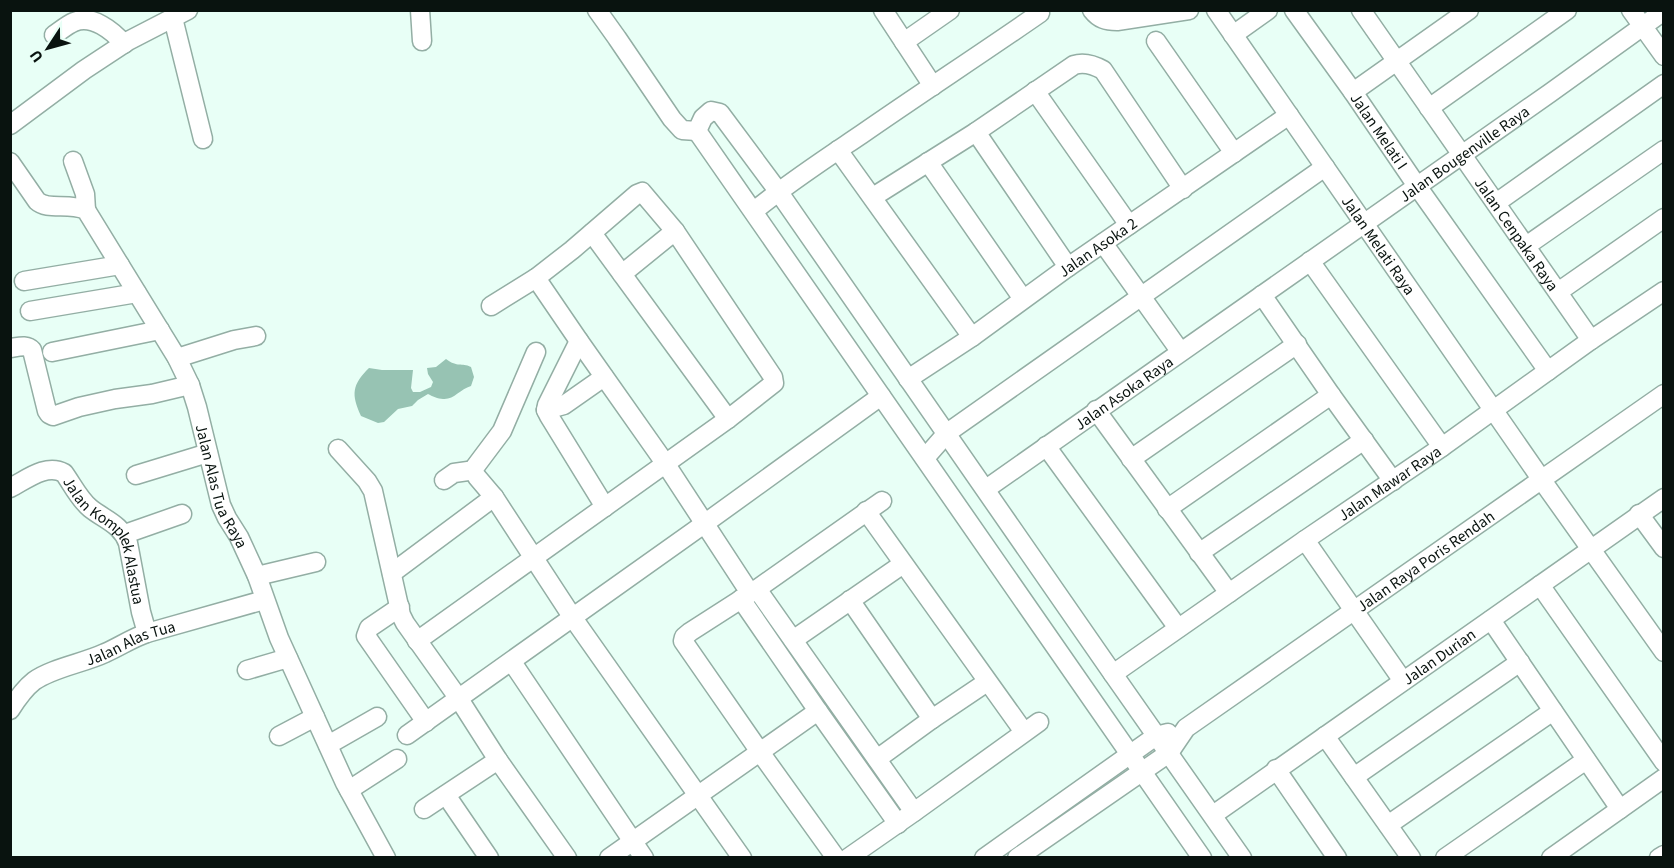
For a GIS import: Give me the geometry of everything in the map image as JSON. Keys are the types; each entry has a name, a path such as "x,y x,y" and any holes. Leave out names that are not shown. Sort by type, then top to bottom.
{"street":[{"path":"420,10 422,41"},
{"path":"597,10 672,119 682,130 697,131"},
{"path":"883,10 933,86"},
{"path":"904,42 950,10"},
{"path":"1092,10 1096,16 1106,21 1117,21 1189,10"},
{"name":"Jalan Melati Raya","path":"1216,10 1664,652"},
{"path":"1233,35 1268,10"},
{"name":"Jalan Melati I","path":"1294,10 1548,371"},
{"path":"1353,92 1469,10"},
{"path":"1429,108 1567,10"},
{"path":"1631,10 1664,56"},
{"name":"Jalan Bougenville Raya","path":"1262,295 1664,11"},
{"name":"Jalan Cenpaka Raya","path":"1365,12 1396,61 1591,340"},
{"path":"754,211 778,191 1040,13"},
{"path":"13,119 84,69 124,44 180,14 203,140"},
{"path":"54,35 76,21 87,20 98,23 116,34 124,44"},
{"path":"1155,41 1234,153"},
{"path":"873,197 1078,63 1103,70 1183,189"},
{"path":"1496,203 1664,84"},
{"path":"1035,91 1128,225"},
{"path":"697,131 703,118 711,111 720,112 778,191 1242,858"},
{"name":"Jalan Asoka 2","path":"908,379 972,337 1068,267 1288,115"},
{"path":"697,131 1202,858"},
{"path":"975,132 1068,267"},
{"path":"838,150 972,337"},
{"path":"1526,246 1664,150"},
{"path":"73,161 85,195 86,210"},
{"path":"10,162 42,206 69,205 86,210"},
{"path":"928,162 1023,299"},
{"path":"925,458 947,434 1325,167"},
{"path":"417,641 728,419 774,383 675,231 645,194 640,192 536,278 491,306"},
{"name":"Jalan Alas Tua Raya","path":"86,210 177,358 190,385 221,505 257,576 264,600 288,658 380,855"},
{"path":"1558,292 1664,218"},
{"path":"622,274 675,231"},
{"path":"592,233 728,419"},
{"path":"1103,243 1180,351"},
{"path":"1310,261 1442,447"},
{"path":"24,281 120,265"},
{"path":"536,278 665,463 749,594 818,711 898,824"},
{"name":"Jalan Mawar Raya","path":"1113,674 1664,291"},
{"path":"30,311 137,293"},
{"path":"1262,295 1393,481"},
{"name":"Jalan Asoka Raya","path":"986,489 1262,295"},
{"path":"52,352 160,330"},
{"path":"177,358 234,340 256,336"},
{"path":"579,341 546,410 605,507"},
{"path":"1131,459 1297,344"},
{"path":"10,348 29,347 32,351 47,411 53,416 88,405 190,385"},
{"path":"473,472 502,431 536,352"},
{"path":"546,410 564,405 604,376"},
{"name":"Jalan Raya Poris Rendah","path":"1156,736 1186,728 1354,609 1544,483 1664,394"},
{"path":"1167,509 1331,395"},
{"path":"407,735 881,396"},
{"path":"1096,410 1228,593"},
{"path":"1199,553 1364,440"},
{"path":"1046,446 1178,628"},
{"path":"338,449 373,491 405,623 567,858"},
{"path":"136,475 208,453"},
{"name":"Jalan Komplek Alastua","path":"10,488 43,471 58,470 63,473 89,507 119,527 128,543 147,633"},
{"path":"444,480 454,473 473,472"},
{"path":"473,472 494,497 573,618 742,858"},
{"path":"392,573 494,497"},
{"name":"Jalan Durian","path":"1212,815 1664,498"},
{"path":"836,858 683,641 690,632 749,594 882,501"},
{"path":"866,511 1024,732"},
{"path":"124,534 182,514"},
{"path":"1639,514 1664,548"},
{"path":"1305,540 1403,681"},
{"path":"257,576 316,562"},
{"path":"793,640 903,564"},
{"path":"1540,585 1664,762"},
{"path":"749,594 793,640 914,812"},
{"name":"Jalan Alas Tua","path":"10,710 37,679 50,673 85,662 147,633 264,600"},
{"path":"850,600 932,719"},
{"path":"400,607 369,628 366,636 426,722"},
{"path":"1491,620 1620,809"},
{"path":"247,670 288,658"},
{"path":"512,662 644,858"},
{"path":"1354,777 1520,662"},
{"path":"877,759 987,682"},
{"path":"609,858 818,711"},
{"path":"1389,825 1553,711"},
{"path":"279,736 315,717"},
{"path":"328,745 377,717"},
{"path":"848,858 1039,722"},
{"name":"Jalan Raya Poris Rendah","path":"1169,753 1186,728"},
{"path":"984,858 1156,736"},
{"path":"1325,736 1411,858"},
{"path":"1017,858 1169,753"},
{"path":"349,790 397,759"},
{"path":"424,810 498,760"},
{"path":"1445,858 1586,760"},
{"path":"1276,770 1337,858"},
{"path":"1551,858 1664,778"},
{"path":"446,795 489,858"},
{"path":"1659,858 1664,855"}],"shaded area":[{"path":"446,359 471,367 474,377 471,386 447,399 428,394 412,406 398,409 384,422 378,423 361,416 355,390 359,380 369,368 413,370 411,388 413,392 420,392 431,387 433,382 427,368 436,367"}]}
